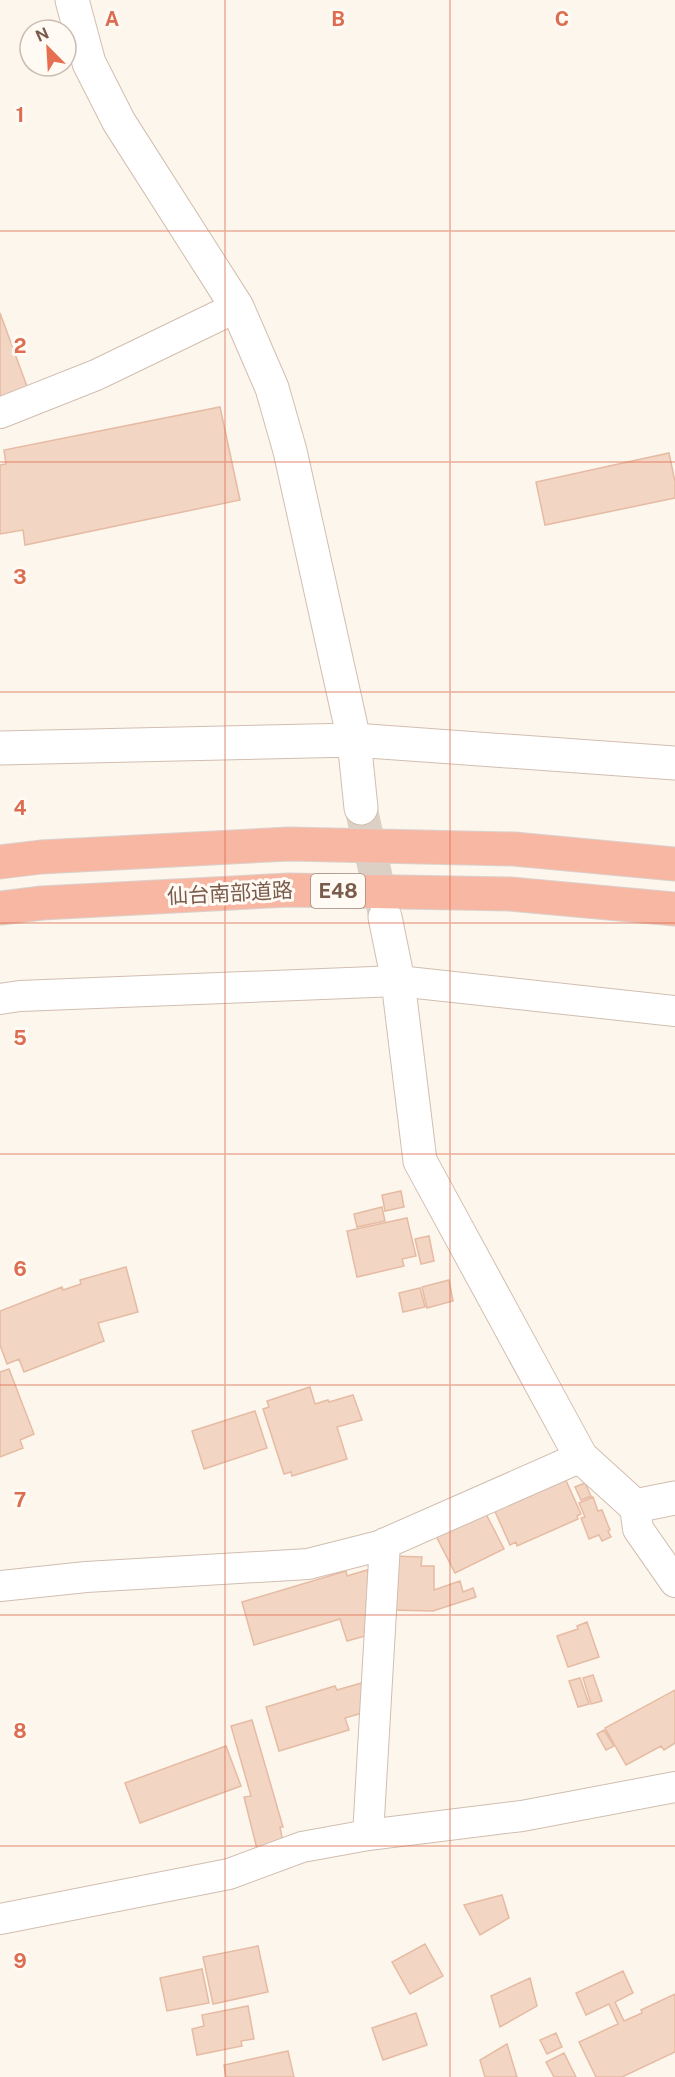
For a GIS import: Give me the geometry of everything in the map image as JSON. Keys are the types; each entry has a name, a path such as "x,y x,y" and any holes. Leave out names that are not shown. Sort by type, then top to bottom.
{"highway":[{"name":"E48","path":"0,862 41,857 290,844 514,849 675,864"},
{"name":"仙台南部道路","path":"0,908 42,903 289,890 510,894 675,909"}],"street":[{"path":"72,0 90,63 119,122 237,307 272,388 290,451 354,740 361,808"},
{"path":"0,413 96,375 237,307"},
{"path":"0,748 354,740 675,763"},
{"path":"385,917 398,981 420,1161 581,1457 635,1506 638,1529 675,1582"},
{"path":"0,999 20,996 398,981 675,1011"},
{"path":"0,1586 86,1577 308,1564 386,1543 581,1457"},
{"path":"635,1506 675,1498"},
{"path":"368,1835 386,1543"},
{"path":"0,1918 229,1874 302,1847 368,1835 522,1816 675,1788"}],"building":[{"path":"0,313 28,389 0,400"},
{"path":"220,407 240,500 25,545 23,530 0,534 0,465 6,464 4,450"},
{"path":"669,453 675,482 675,498 545,525 536,482"},
{"path":"401,1191 404,1207 385,1211 382,1195"},
{"path":"382,1207 385,1221 357,1227 354,1214"},
{"path":"407,1218 416,1256 402,1259 404,1266 357,1277 347,1231"},
{"path":"429,1236 434,1261 421,1264 415,1239"},
{"path":"126,1267 138,1312 98,1323 104,1341 24,1372 19,1359 7,1364 0,1345 0,1311 62,1287 63,1290 81,1284 80,1280"},
{"path":"449,1280 453,1301 427,1308 422,1287"},
{"path":"420,1288 425,1307 403,1312 399,1293"},
{"path":"9,1369 34,1434 20,1440 23,1448 0,1457 0,1372"},
{"path":"310,1387 315,1404 353,1395 362,1420 337,1427 347,1459 292,1476 291,1472 284,1474 263,1409 269,1407 267,1401"},
{"path":"255,1411 267,1448 204,1469 192,1431"},
{"path":"564,1476 581,1514 577,1516 578,1519 517,1546 516,1542 510,1545 493,1507"},
{"path":"585,1483 591,1496 581,1500 575,1487"},
{"path":"593,1497 598,1511 602,1510 610,1530 608,1531 611,1537 602,1541 599,1535 589,1539 581,1518 585,1517 579,1503"},
{"path":"484,1510 504,1549 455,1573 435,1534"},
{"path":"391,1556 422,1557 421,1566 434,1566 434,1590 460,1581 463,1592 473,1588 476,1597 433,1611 390,1610"},
{"path":"367,1570 374,1594 372,1628 364,1631 365,1636 347,1641 340,1619 254,1645 242,1602 346,1571 347,1576"},
{"path":"587,1622 599,1657 568,1667 557,1636 578,1629 577,1626"},
{"path":"593,1675 602,1701 591,1704 583,1678"},
{"path":"580,1678 589,1704 578,1707 569,1681"},
{"path":"365,1682 373,1710 345,1718 349,1730 279,1751 266,1707 335,1686 337,1690"},
{"path":"675,1690 675,1743 664,1750 661,1746 626,1765 605,1728"},
{"path":"252,1720 283,1827 280,1827 283,1842 257,1849 244,1797 251,1796 231,1726"},
{"path":"604,1730 614,1746 606,1750 597,1734"},
{"path":"226,1746 241,1786 140,1823 125,1783"},
{"path":"502,1895 509,1918 480,1935 464,1905"},
{"path":"425,1944 443,1976 410,1994 392,1962"},
{"path":"258,1946 268,1992 213,2004 203,1957"},
{"path":"202,1969 209,2003 167,2011 160,1978"},
{"path":"623,1971 633,1993 615,2002 624,2021 675,1994 675,2052 622,2077 596,2077 579,2042 618,2024 609,2004 586,2015 576,1993"},
{"path":"530,1978 537,2006 500,2027 491,1996"},
{"path":"248,2006 254,2039 241,2041 242,2046 197,2055 192,2029 204,2026 202,2015"},
{"path":"416,2013 427,2045 383,2060 372,2028"},
{"path":"556,2033 562,2047 547,2054 540,2040"},
{"path":"507,2044 517,2077 485,2077 480,2060"},
{"path":"288,2051 294,2077 226,2077 224,2065"},
{"path":"564,2053 576,2077 554,2077 546,2062"}],"tunnel":[{"path":"361,808 385,917"}]}
